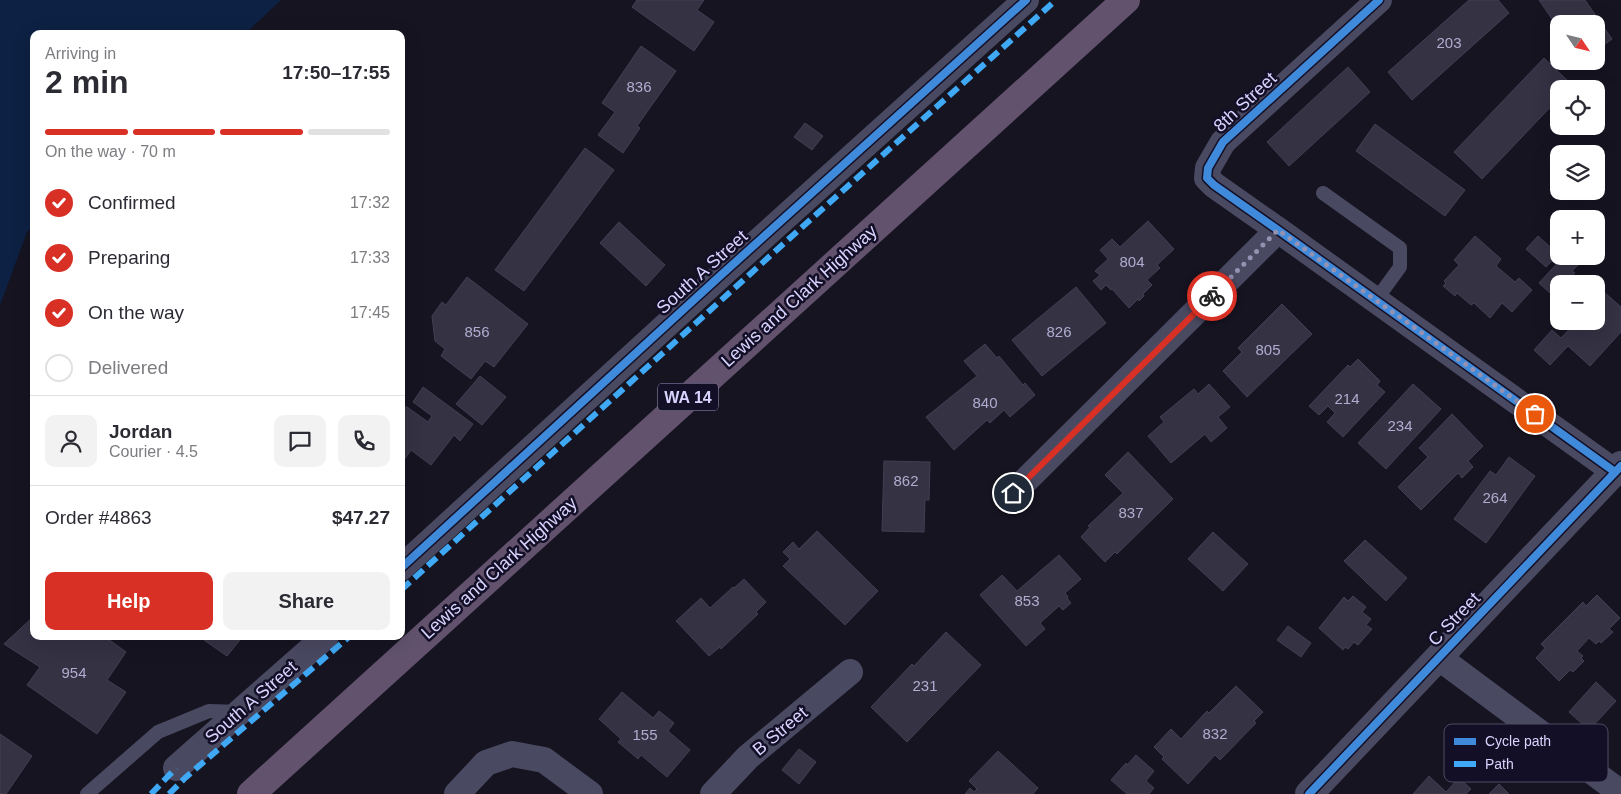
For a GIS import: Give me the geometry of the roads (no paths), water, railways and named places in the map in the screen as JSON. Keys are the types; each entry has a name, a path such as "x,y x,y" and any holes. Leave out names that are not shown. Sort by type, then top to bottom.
{"highway":[{"name":"Lewis and Clark Highway","path":"250,794 1126,0"}],"street":[{"name":"South A Street","path":"405,564 720,276 1026,0"},
{"name":"8th Street","path":"1379,0 1223,142 1208,168 1207,178 1214,185 1376,300 1618,468"},
{"path":"1013,493 1278,230"},
{"name":"C Street","path":"1309,794 1618,468"},
{"name":"South A Street","path":"176,768 321,640"},
{"path":"1438,657 1529,724"},
{"name":"B Street","path":"713,794 748,757 850,672"},
{"path":"457,794 486,763 512,754 544,760 590,794"},
{"path":"1607,782 1621,792"}],"lane":[{"path":"1323,193 1400,248 1400,267 1376,300"},
{"path":"87,794 158,732 209,711 240,712"}],"water":[{"path":"0,0 281,0 249,30 30,30 30,229 27,232 0,305"}]}
